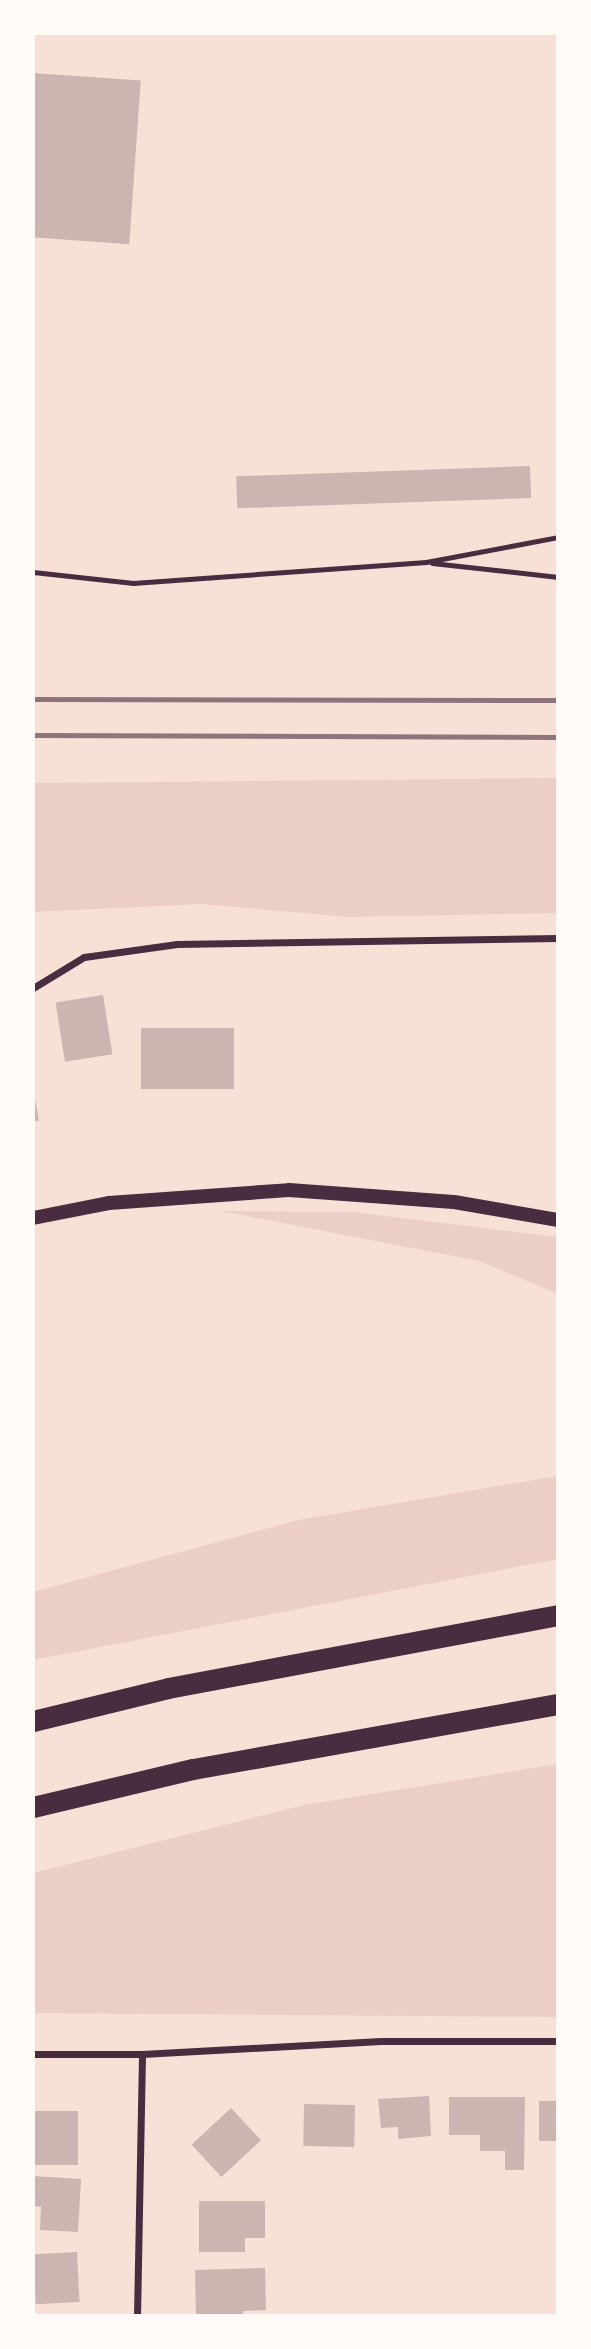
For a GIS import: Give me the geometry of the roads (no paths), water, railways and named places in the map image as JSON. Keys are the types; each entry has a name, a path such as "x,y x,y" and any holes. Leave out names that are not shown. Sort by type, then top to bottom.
{"highway":[{"path":"33,1721 168,1688 558,1615"},
{"path":"33,1807 193,1769 558,1704"}],"main road":[{"path":"33,1218 176,1196 289,1190 454,1202 558,1220"}],"street":[{"path":"33,988 83,957 177,944 558,938"},
{"path":"33,2054 142,2054 381,2041 558,2041"},
{"path":"137,2316 142,2054"}],"lane":[{"path":"33,572 133,583 426,562 558,537"},
{"path":"426,562 558,577"}],"railway":[{"path":"33,699 558,700"},
{"path":"33,735 558,737"}]}
